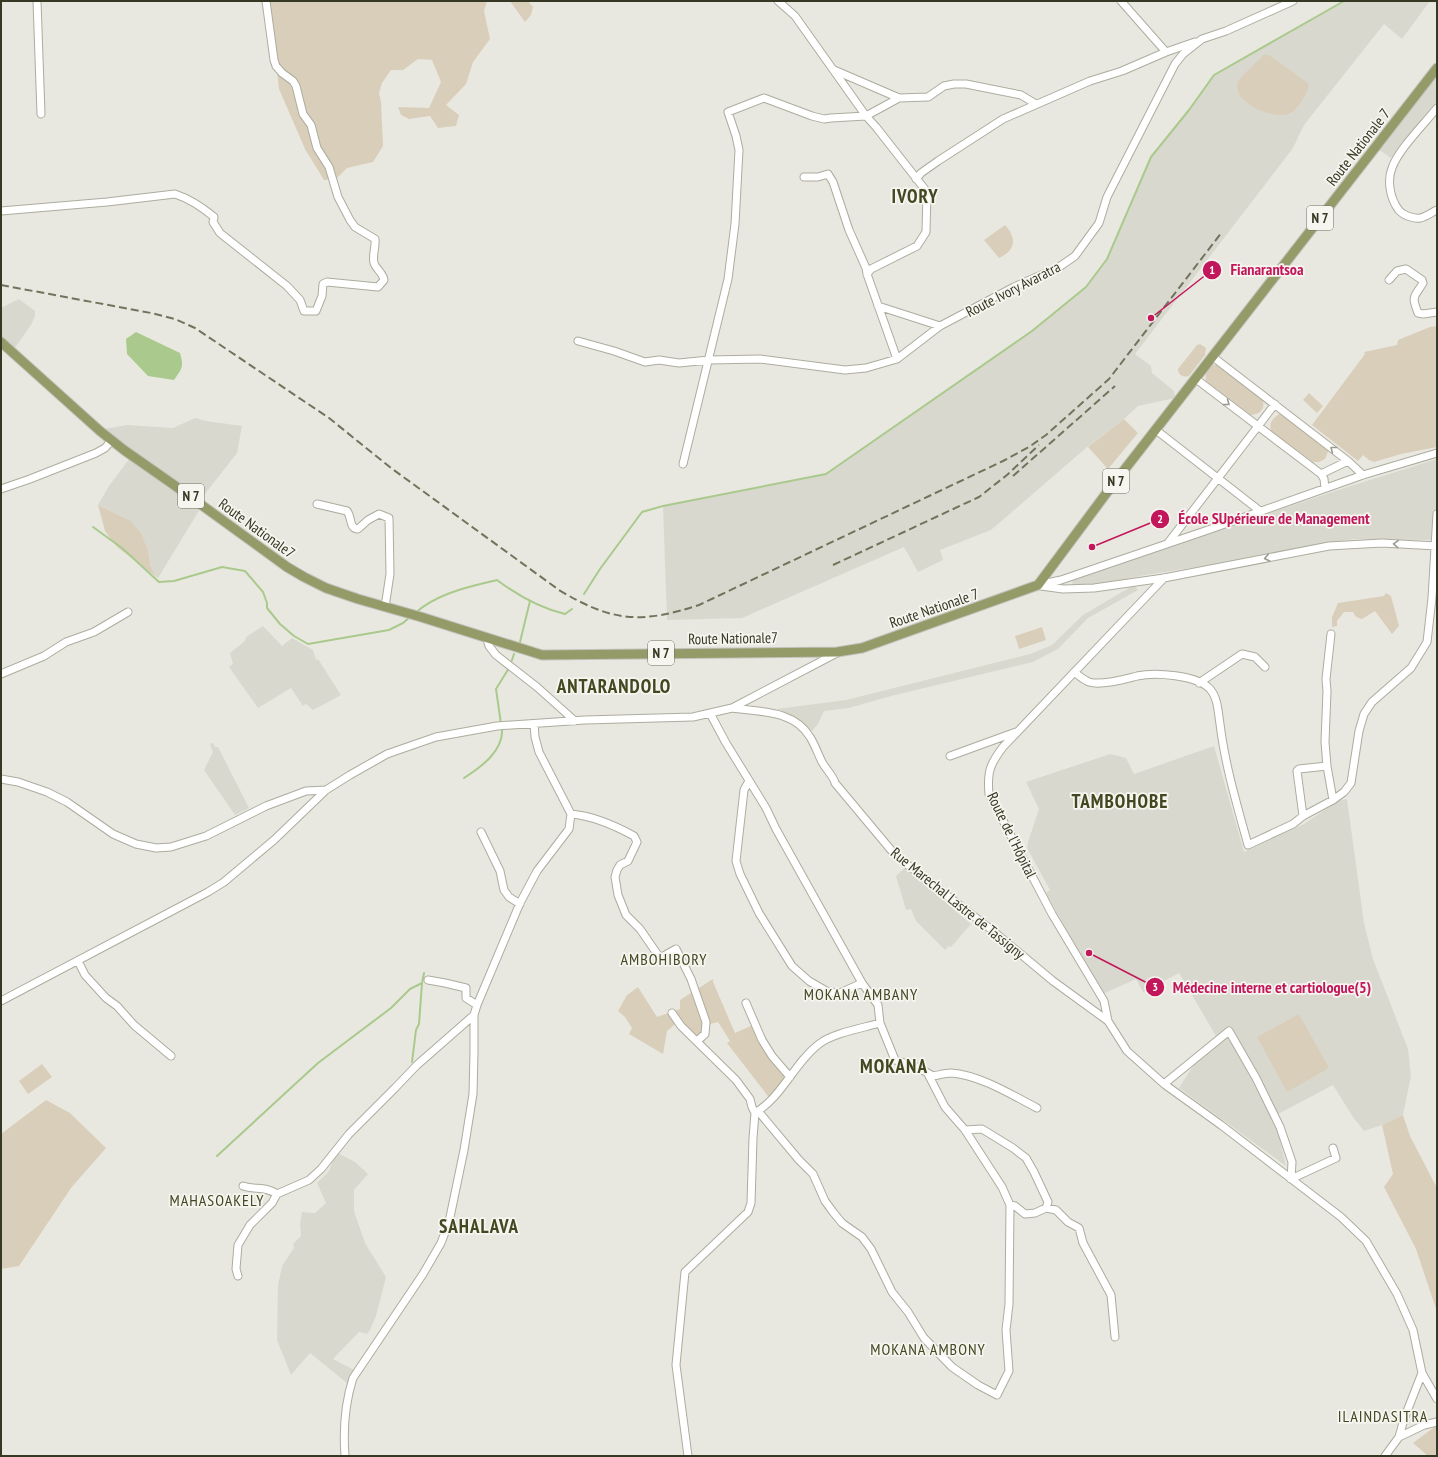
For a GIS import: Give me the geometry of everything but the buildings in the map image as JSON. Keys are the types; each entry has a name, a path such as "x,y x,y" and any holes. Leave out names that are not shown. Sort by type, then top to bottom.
{"main road":[{"name":"Route Nationale 7","path":"1213,357 1437,68"},
{"name":"Route Nationale7","path":"1,342 94,426 112,440 287,567 326,588 542,655 838,652"},
{"name":"N 7","path":"1038,585 1111,487 1213,357"},
{"name":"Route Nationale 7","path":"838,652 862,648 1038,585"}],"street":[{"path":"37,1 41,114"},
{"path":"1,211 107,202 175,194 202,208 214,217 213,222 220,233 287,286 300,300 304,311 316,311 322,296 323,284 327,282 378,286 382,284 384,280 383,275 375,265 375,239 355,227 350,220 338,197 329,167 317,148 311,125 302,114 296,86 293,81 282,73 276,66 266,1"},
{"path":"778,1 795,16 866,116 926,192 926,232 917,246 871,269 867,274"},
{"path":"1121,1 1166,52"},
{"name":"Route Ivory Avaratra","path":"578,342 614,351 645,362 659,360 679,363 709,360 760,359 845,370 866,368 897,359 940,326 1059,267 1075,256 1098,223 1107,197 1175,64 1183,54 1202,39 1226,31 1293,1"},
{"path":"916,179 921,173 1002,119 1090,81 1122,71 1166,52 1202,39"},
{"path":"832,70 899,98 928,97 944,86 966,84 1021,95 1036,104"},
{"path":"684,464 728,279 735,224 739,150 728,112 764,98 824,119 866,116 899,98"},
{"path":"1436,211 1420,218 1405,215 1398,210 1389,184 1392,168 1399,155 1437,108"},
{"path":"804,177 818,177 828,174 833,182 849,230 866,268 897,359"},
{"path":"1389,280 1397,271 1406,269 1422,280 1423,283 1415,294 1413,300 1418,313 1423,314 1437,312"},
{"path":"878,306 940,326"},
{"path":"1213,357 1348,461 1362,475"},
{"path":"1196,379 1321,474 1324,479 1325,488"},
{"path":"1168,543 1275,404"},
{"path":"1156,430 1260,511"},
{"path":"1,489 96,453 105,448 112,440"},
{"path":"1038,585 1061,580 1362,475 1437,454"},
{"path":"1321,474 1348,461"},
{"path":"317,504 347,511 349,513 352,527 355,529 358,529 368,520 379,514 389,518 390,574 385,607"},
{"path":"1074,672 1082,679 1091,683 1119,681 1141,675 1169,674 1189,678 1210,689 1217,704 1222,748 1248,845 1293,824 1303,816 1333,800 1344,792 1350,783 1359,731 1364,714 1372,702 1411,668 1426,642 1432,598 1437,514"},
{"path":"1038,585 1063,589 1094,588 1164,578 1329,546 1382,543 1436,546"},
{"name":"Route de l'Hôpital","path":"1108,1021 1104,1001 1052,914 988,794 988,777 993,760 1016,731 1164,578"},
{"path":"1,674 44,656 66,642 94,632 128,612"},
{"path":"1331,634 1326,679 1325,742 1327,766 1333,800"},
{"path":"487,639 489,646 496,655 537,687 574,721"},
{"path":"1,1001 78,962 224,882 274,840 326,790 387,754 436,736 497,726 574,721 693,718 711,714 732,708 838,652"},
{"path":"1199,683 1242,654 1255,657 1265,667"},
{"name":"Rue Marechal Lastre de Tassigny","path":"732,708 780,714 797,722 809,736 826,770 834,781 896,856 993,931 1053,981 1108,1021"},
{"path":"711,714 766,808 776,829 862,983 878,1005 880,1023 895,1060 917,1067 933,1076 943,1073 952,1073 973,1077 1037,1108"},
{"path":"345,1456 344,1439 346,1408 348,1393 353,1378 423,1274 441,1243 449,1222 464,1150 473,1094 474,1015 477,1005 521,902 537,871 569,829 571,814 539,752 535,737 534,724"},
{"path":"950,756 1016,731"},
{"path":"1303,816 1297,770 1327,766"},
{"path":"1,779 18,782 47,792 67,802 113,834 136,844 156,848 171,847 206,836 266,806 306,791 326,790"},
{"path":"749,781 744,790 736,861 740,874 759,913 792,966 809,981 828,992 840,993 862,983"},
{"path":"571,814 586,815 610,824 634,836 637,842 628,861 620,865 615,877 618,895 626,915 640,929 660,958 676,949 692,979 706,1022 705,1034 697,1041"},
{"path":"481,832 500,871 504,890 509,897 521,902"},
{"path":"78,962 85,975 106,998 118,1006 134,1025 171,1056"},
{"path":"428,980 445,982 466,988 466,998 477,1005"},
{"path":"746,1003 762,1040 772,1056 790,1077"},
{"path":"672,1013 682,1026 736,1080 750,1099 752,1107 813,1174 825,1201 842,1223 862,1237 871,1249 892,1292 908,1312 924,1338 952,1367 978,1385 997,1394 1009,1371 1006,1330 1009,1304 1010,1205 1002,1187 965,1130 946,1106 928,1074"},
{"path":"238,1276 236,1268 238,1245 250,1225 272,1202 277,1194 309,1180 349,1134 417,1065 474,1015"},
{"path":"1108,1021 1127,1051 1164,1084 1221,1125 1341,1217 1366,1241 1397,1294 1413,1330 1422,1373 1437,1399"},
{"path":"688,1456 676,1365 685,1272 748,1212 751,1203 753,1138 757,1112 772,1100 811,1051 821,1042 832,1037 880,1023"},
{"path":"1164,1084 1229,1031 1256,1078 1280,1127 1292,1162 1291,1179"},
{"path":"965,1130 982,1129 1026,1158 1048,1202 1046,1208"},
{"path":"1291,1179 1336,1158 1333,1148"},
{"path":"243,1186 251,1189 269,1189 277,1194"},
{"path":"1010,1205 1015,1206 1025,1214 1035,1213 1046,1208 1056,1210 1068,1222 1079,1228 1083,1243 1111,1295 1115,1337"},
{"path":"1385,1456 1399,1437 1404,1419 1422,1373"},
{"path":"1399,1437 1437,1422"}],"shaded area":[{"path":"270,1 487,1 484,11 490,39 473,62 466,84 446,105 459,115 456,126 438,128 430,116 409,119 401,115 398,107 429,108 441,82 432,60 418,59 403,70 391,70 382,83 379,93 381,102 383,146 373,162 347,168 336,179 324,180 305,149 279,89"},
{"path":"510,1 528,1 533,7 531,15 525,22"},
{"path":"1344,1 1430,1 1402,39 1384,24 1304,125 1293,148 1135,354 1151,366 1152,373 1174,391 1175,398 1138,406 1124,419 1086,448 991,530 940,550 943,560 918,572 904,547 742,618 667,620 663,506 827,473 1032,331 1086,287 1107,259 1151,157 1189,110 1214,75"},
{"path":"1264,55 1269,55 1309,84 1302,101 1293,112 1281,115 1264,112 1247,103 1241,97 1238,90 1239,80"},
{"path":"1437,74 1437,106 1391,158 1378,149"},
{"path":"1005,225 1012,235 1013,243 1009,251 999,258 984,240"},
{"path":"19,299 35,311 35,316 31,325 14,349 1,335 1,308"},
{"path":"1437,326 1437,447 1401,454 1374,462 1363,455 1358,461 1312,425 1365,354 1364,352 1397,345 1398,340 1430,327"},
{"path":"136,332 180,353 182,368 174,380 148,376 127,354 126,339"},
{"path":"1200,344 1206,348 1205,355 1189,376 1181,376 1178,369 1197,345"},
{"path":"1213,365 1220,365 1262,399 1262,410 1251,415 1206,381 1207,372"},
{"path":"1309,393 1323,406 1317,413 1303,400"},
{"path":"1279,414 1285,415 1326,446 1328,452 1325,459 1319,462 1313,462 1271,431 1270,426 1272,421"},
{"path":"195,418 242,426 237,453 201,499 119,442 105,429 127,425 173,428"},
{"path":"1124,419 1138,433 1108,469 1088,447"},
{"path":"130,458 200,509 158,578 151,568 148,550 141,533 131,521 98,505 109,486"},
{"path":"1437,459 1437,540 1355,539 1217,564 1145,575 1094,586 1073,587 1072,579 1338,490"},
{"path":"98,505 131,521 141,533 148,550 151,568 158,578 117,547 105,531"},
{"path":"1134,585 1138,590 1088,618 1058,649 1033,662 891,696 849,708 824,711 818,724 812,731 794,717 778,712 777,709 846,700 1030,654 1052,645 1083,615"},
{"path":"1386,593 1391,596 1399,626 1392,634 1375,611 1362,619 1356,617 1353,612 1344,612 1337,621 1337,626 1332,627 1332,617 1338,603 1384,596"},
{"path":"263,626 282,646 292,638 313,650 316,660 318,659 341,695 313,710 306,704 303,706 291,688 258,708 229,667 233,664 230,653 245,641 246,637"},
{"path":"1042,627 1046,640 1019,649 1015,636"},
{"path":"213,743 215,747 218,747 249,808 235,815 204,770 213,752 210,744"},
{"path":"1214,746 1244,852 1304,824 1338,801 1347,799 1364,923 1373,959 1408,1049 1411,1076 1403,1115 1382,1125 1364,1131 1353,1117 1333,1085 1278,1114 1230,1026 1216,1036 1179,973 1143,992 1136,979 1103,994 1046,893 1050,890 1027,848 1039,809 1026,782 1110,754 1126,758 1134,774"},
{"path":"905,868 971,924 951,947 949,946 945,950 916,921 911,909 906,910 896,876"},
{"path":"713,979 735,1033 753,1025 788,1077 771,1100 727,1043 730,1041 718,1022 706,1025 704,1047 679,1021 667,1031 663,1054 629,1034 632,1028 625,1017 618,1011 627,995 638,987 657,1017 680,1009 680,1000"},
{"path":"1299,1014 1329,1068 1287,1092 1257,1037"},
{"path":"1227,1037 1238,1052 1278,1132 1286,1166 1179,1088 1193,1066"},
{"path":"42,1064 52,1077 28,1094 19,1081"},
{"path":"46,1100 70,1113 106,1148 71,1188 19,1266 1,1269 1,1134"},
{"path":"1403,1115 1410,1136 1437,1188 1437,1312 1416,1249 1384,1187 1393,1174 1382,1125"},
{"path":"336,1152 355,1162 368,1174 354,1190 354,1211 365,1243 386,1277 376,1316 370,1330 367,1334 359,1332 333,1359 354,1370 353,1378 347,1383 310,1353 291,1375 277,1340 278,1285 282,1266 294,1248 293,1244 301,1236 300,1224 302,1212 315,1213 326,1203 317,1183 329,1171"},
{"path":"1437,1425 1437,1456 1428,1456 1413,1443"}],"waterway":[{"path":"584,594 600,569 642,512 663,506 826,474 1032,331 1086,287 1107,259 1151,157 1189,110 1214,75 1344,1"},
{"path":"93,527 122,548 159,582 174,581 222,567 245,571 263,592 267,603 267,608 280,624 294,636 308,644 389,630 403,623 410,617"},
{"path":"415,613 433,600 464,588 497,580 512,591 537,605 565,614 572,609"},
{"path":"520,642 530,601"},
{"path":"511,663 514,654"},
{"path":"501,724 496,689 509,668"},
{"path":"464,778 490,758 499,744 502,736 502,728"},
{"path":"217,1156 318,1063 391,1008 410,989 422,983 424,973"},
{"path":"412,1062 416,1030 419,1024 422,983"}],"railway":[{"path":"1,285 151,313 175,319 195,328 329,418 391,468 559,590 595,609 627,617 643,617 679,611 699,605 1003,461 1029,447 1046,435 1109,379 1222,232"},
{"path":"1013,476 1115,386"},
{"path":"833,565 979,497 1007,475 1039,445"}],"place":[{"name":"Fianarantsoa","path":"1151,318"},
{"name":"École SUpérieure de Management","path":"1092,547"},
{"name":"Médecine interne et cartiologue(5)","path":"1089,953"}],"district":[{"name":"IVORY","path":"915,196"},
{"name":"ANTARANDOLO","path":"614,686"},
{"name":"TAMBOHOBE","path":"1120,801"},
{"name":"AMBOHIBORY","path":"664,959"},
{"name":"MOKANA AMBANY","path":"861,994"},
{"name":"MOKANA","path":"894,1066"},
{"name":"MAHASOAKELY","path":"217,1200"},
{"name":"SAHALAVA","path":"479,1226"},
{"name":"MOKANA AMBONY","path":"928,1349"},
{"name":"ILAINDASITRA","path":"1383,1416"}]}
